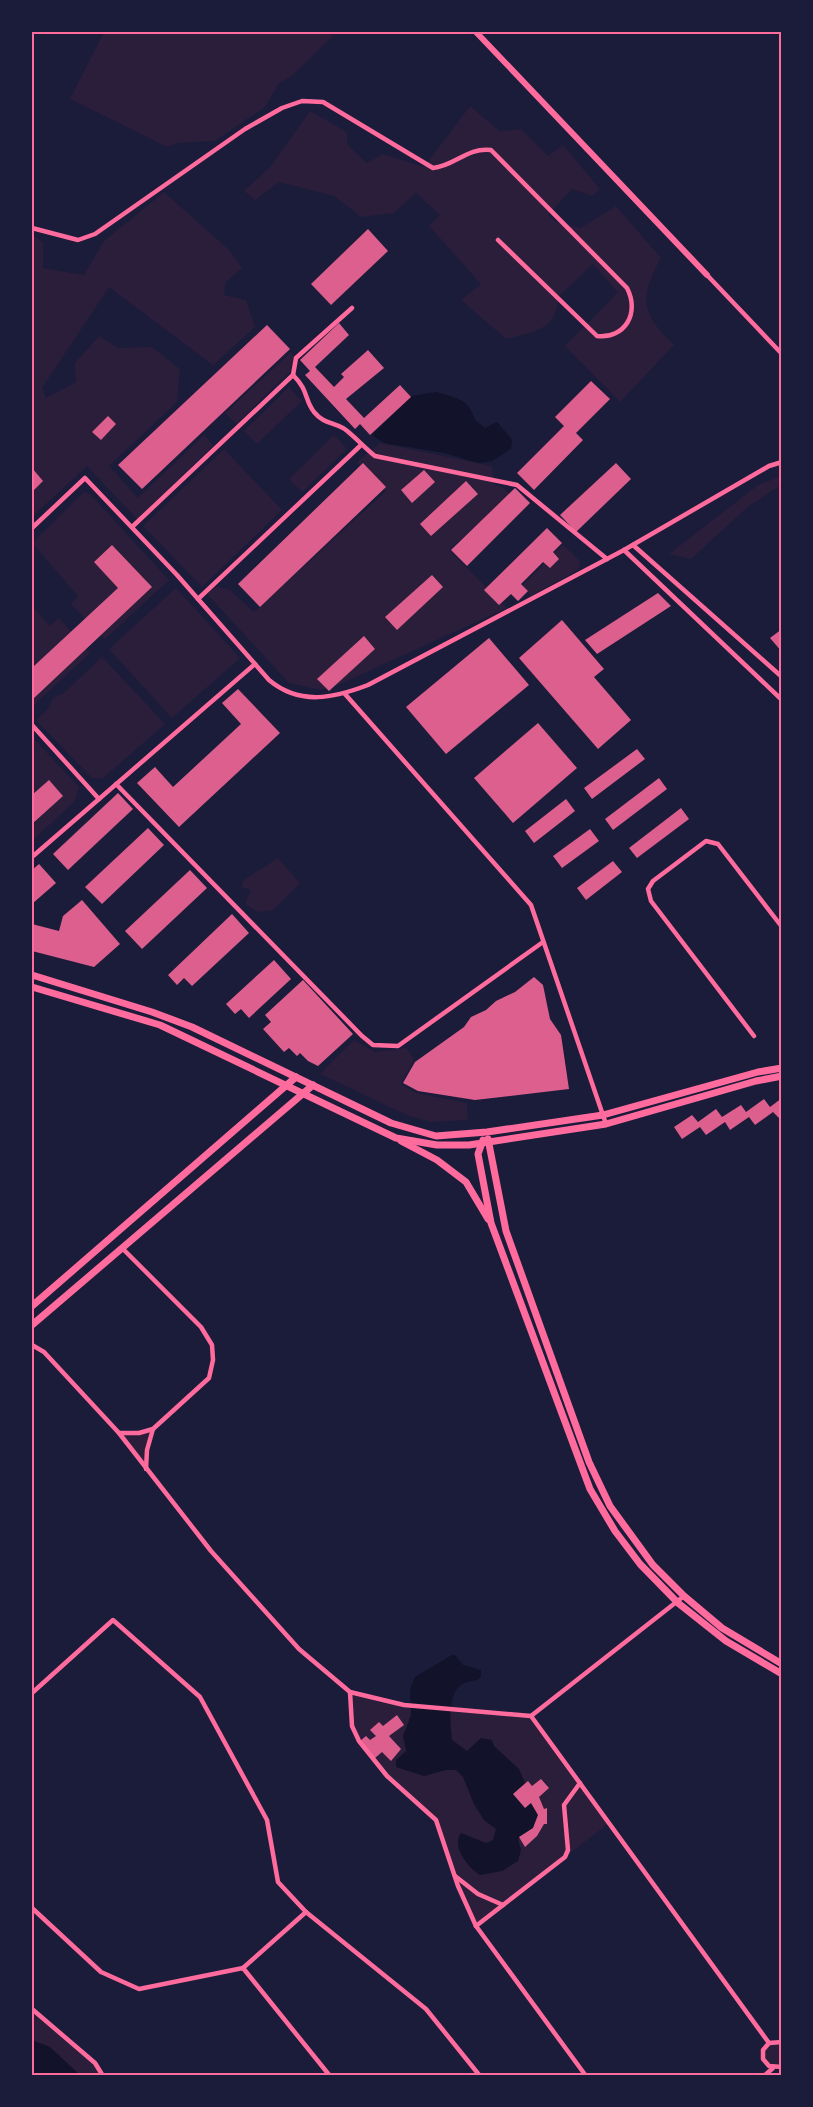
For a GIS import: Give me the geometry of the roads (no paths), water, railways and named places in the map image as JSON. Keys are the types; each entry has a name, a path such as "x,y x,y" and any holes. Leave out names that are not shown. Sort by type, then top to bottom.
{"main road":[{"path":"32,975 152,1012 192,1027 391,1123 436,1136 487,1132 603,1115 758,1072 782,1068"},
{"path":"32,987 160,1025 396,1138 437,1160 466,1182 490,1223 590,1490 615,1531 640,1564 678,1603 726,1641 782,1674"},
{"path":"396,1138 437,1145 485,1142 606,1124 756,1081 782,1076"},
{"path":"32,1306 296,1077"},
{"path":"32,1325 313,1085"},
{"path":"487,1132 485,1142 478,1154 490,1223"},
{"path":"485,1142 506,1231 589,1462 610,1506 653,1565 684,1596 722,1628 782,1664"}],"street":[{"path":"476,32 782,354"},
{"path":"32,228 78,240 95,234 245,129 282,108 312,99 323,102 433,168 444,167 466,153 480,148 491,150 627,288 633,299 629,322 621,330 607,337 597,336 498,240"},
{"path":"132,527 293,375 296,358 352,308"},
{"path":"293,375 305,387 312,410 325,423 344,428 360,446 375,456 517,485 607,559"},
{"path":"198,599 360,446"},
{"path":"32,528 85,478 198,599 269,680 285,691 311,698 345,694 368,685 624,550 769,466 782,462"},
{"path":"633,545 782,677"},
{"path":"624,550 782,700"},
{"path":"32,857 255,664"},
{"path":"345,694 531,904 606,1124"},
{"path":"32,725 99,799"},
{"path":"116,784 362,1036 374,1045 398,1046 543,942"},
{"path":"754,1036 651,901 648,889 653,881 706,841 713,841 718,844 782,927"},
{"path":"119,1433 139,1433 153,1429 209,1378 212,1345 201,1327 122,1248"},
{"path":"32,1345 44,1352 119,1433 211,1551 299,1649 350,1692 404,1705 531,1716 678,1603 684,1596"},
{"path":"146,1469 147,1450 153,1429"},
{"path":"32,1693 113,1620 200,1697 267,1820 278,1882 306,1912 426,2009 480,2076"},
{"path":"350,1692 352,1726 359,1741 387,1776 436,1820 455,1876 476,1926 586,2076"},
{"path":"531,1716 769,2043"},
{"path":"476,1926 565,1857 568,1850 564,1805 580,1783"},
{"path":"455,1876 478,1894 503,1905"},
{"path":"32,1908 101,1972 139,1989 243,1968 306,1912"},
{"path":"243,1968 330,2076"},
{"path":"32,2009 94,2063 103,2076"},
{"path":"769,2043 782,2042"},
{"path":"769,2043 762,2054 765,2063 773,2068"},
{"path":"764,2076 773,2068 782,2067"}]}
